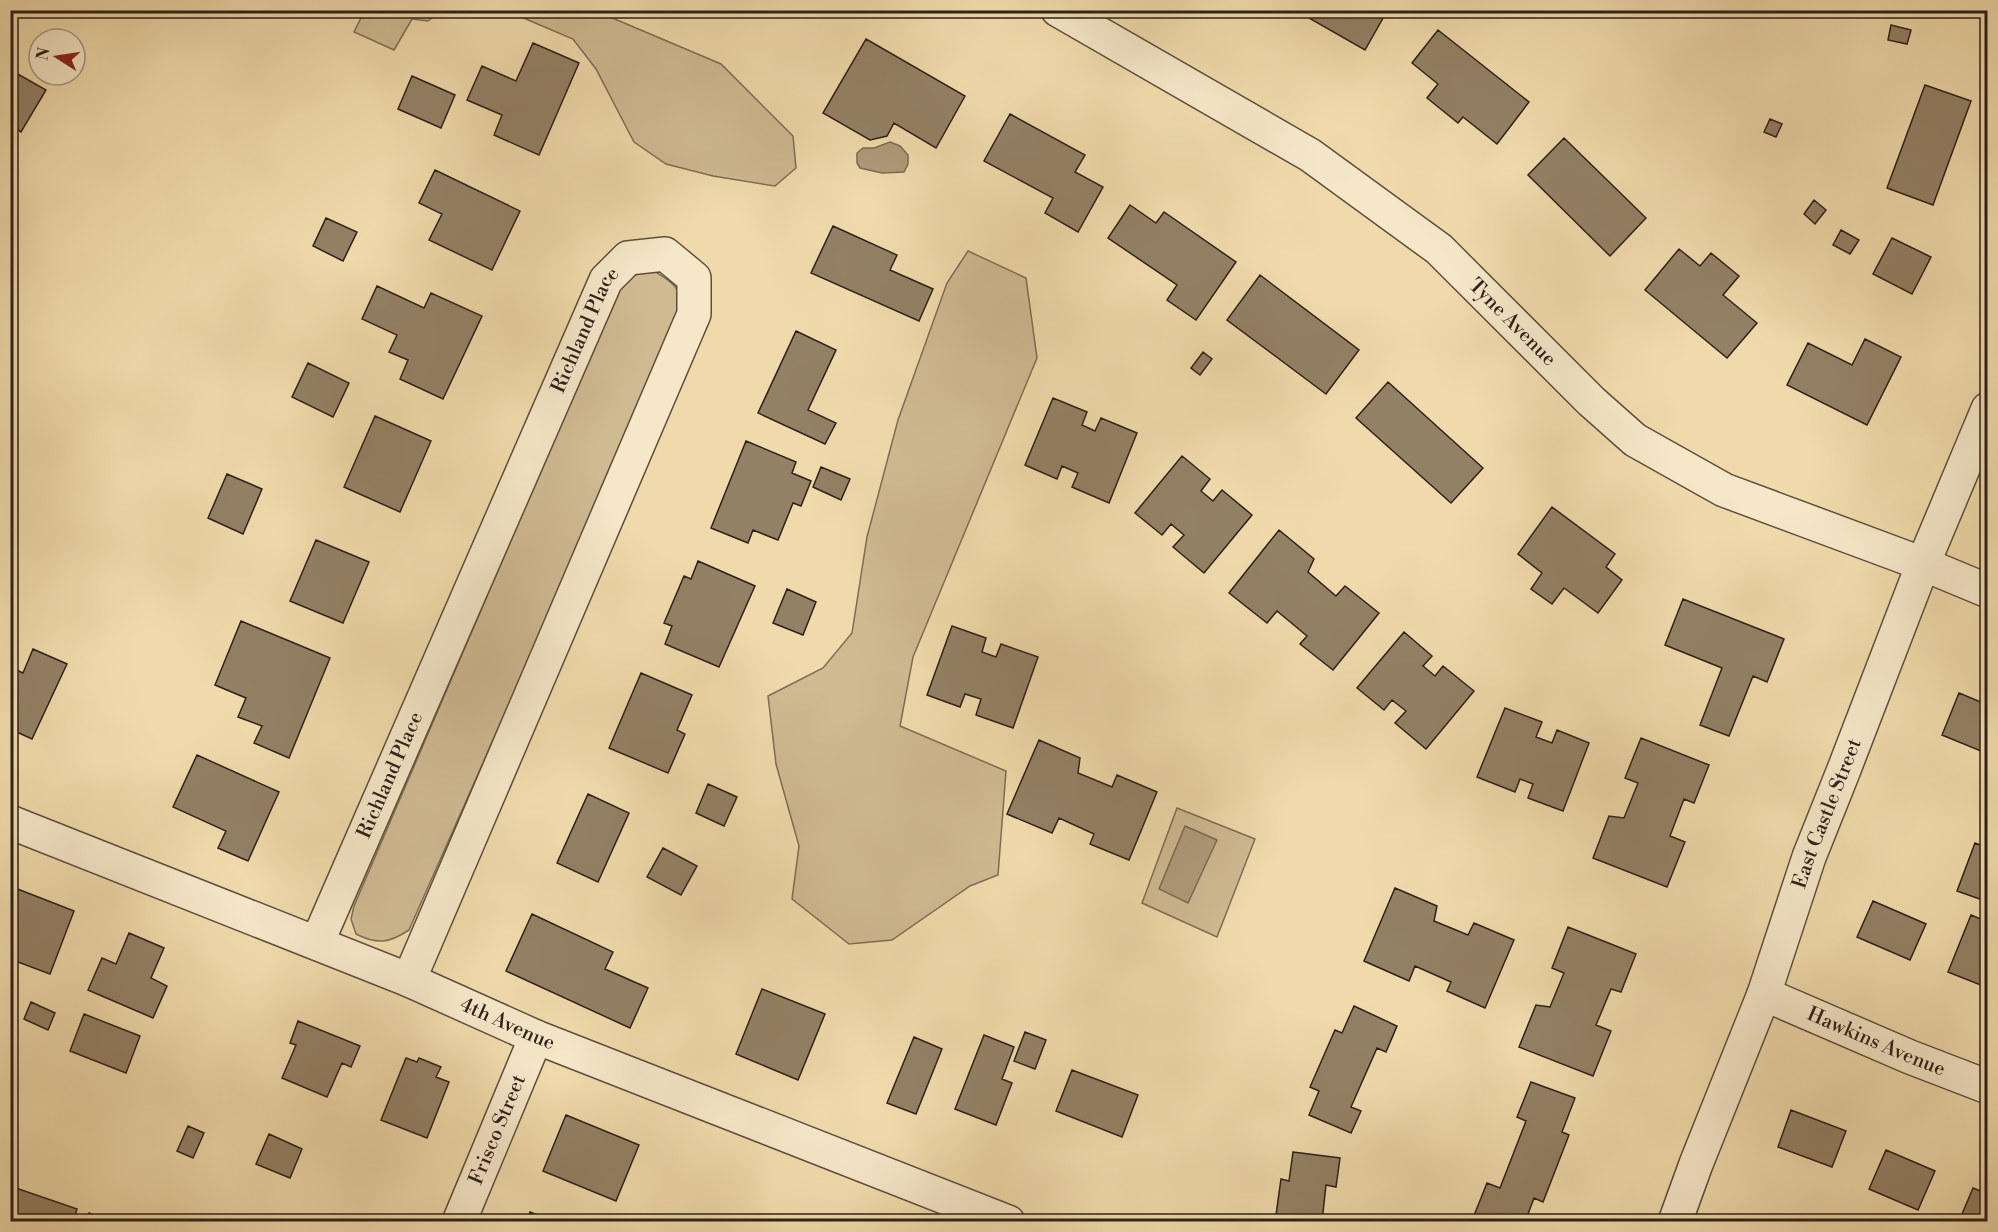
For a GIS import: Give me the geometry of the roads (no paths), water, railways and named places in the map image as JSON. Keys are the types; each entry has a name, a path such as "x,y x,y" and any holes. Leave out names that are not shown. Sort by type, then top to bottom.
{"street":[{"name":"Tyne Avenue","path":"1058,10 1310,155 1439,249 1591,401 1635,440 1724,490 1923,564 1988,591"},
{"name":"Richland Place","path":"317,943 606,280 628,258 665,254 694,278 694,314 409,980"},
{"name":"East Castle Street","path":"1675,1221 1764,994 1809,856 1923,564 1988,409"},
{"name":"4th Avenue","path":"10,822 409,980 536,1037 1008,1221"},
{"name":"Hawkins Avenue","path":"1764,994 1910,1057 1988,1087"},
{"name":"Frisco Street","path":"459,1221 536,1037"}]}
